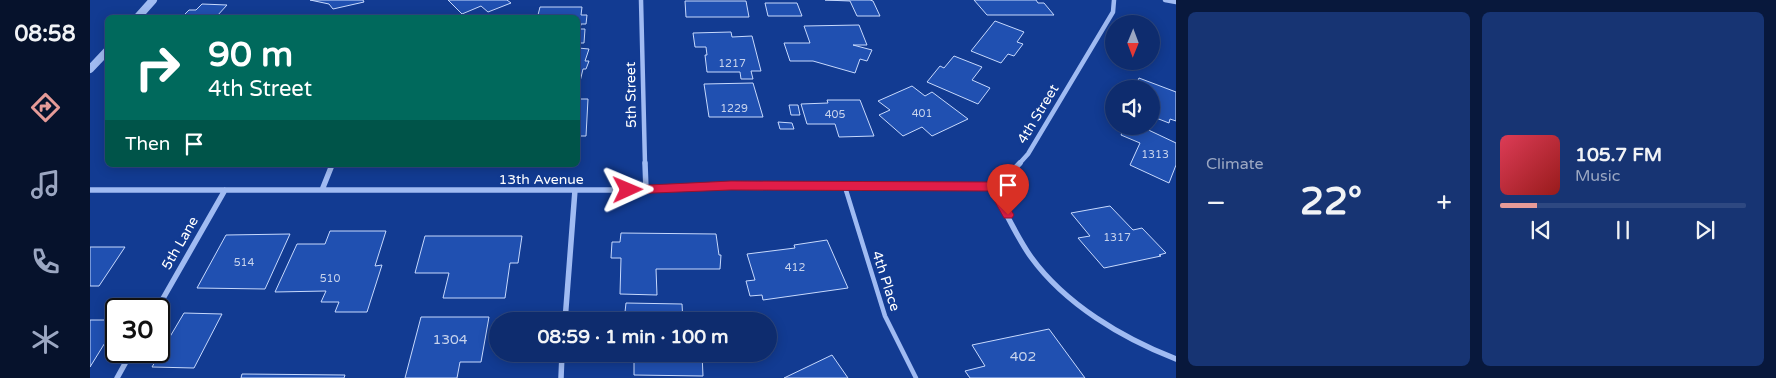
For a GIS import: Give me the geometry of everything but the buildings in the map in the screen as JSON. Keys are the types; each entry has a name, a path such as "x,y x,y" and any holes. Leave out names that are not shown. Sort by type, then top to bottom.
{"street":[{"path":"140,15 153,0"},
{"name":"5th Street","path":"641,0 646,190"},
{"name":"4th Street","path":"992,187 1002,182 1028,154 1113,12 1114,0"},
{"path":"1165,0 1176,2"},
{"path":"90,69 105,53"},
{"path":"322,190 331,167"},
{"name":"13th Avenue","path":"90,190 646,190 731,186 992,187"},
{"path":"992,187 1031,258 1072,301 1106,324 1158,352 1176,359"},
{"name":"5th Lane","path":"163,298 225,190"},
{"path":"566,312 575,190"},
{"path":"560,378 561,362"},
{"path":"117,378 125,363"}],"lane":[{"name":"4th Place","path":"845,187 885,316 916,378"}],"route":[{"path":"628,190 731,186 992,187 1008,215"}]}
